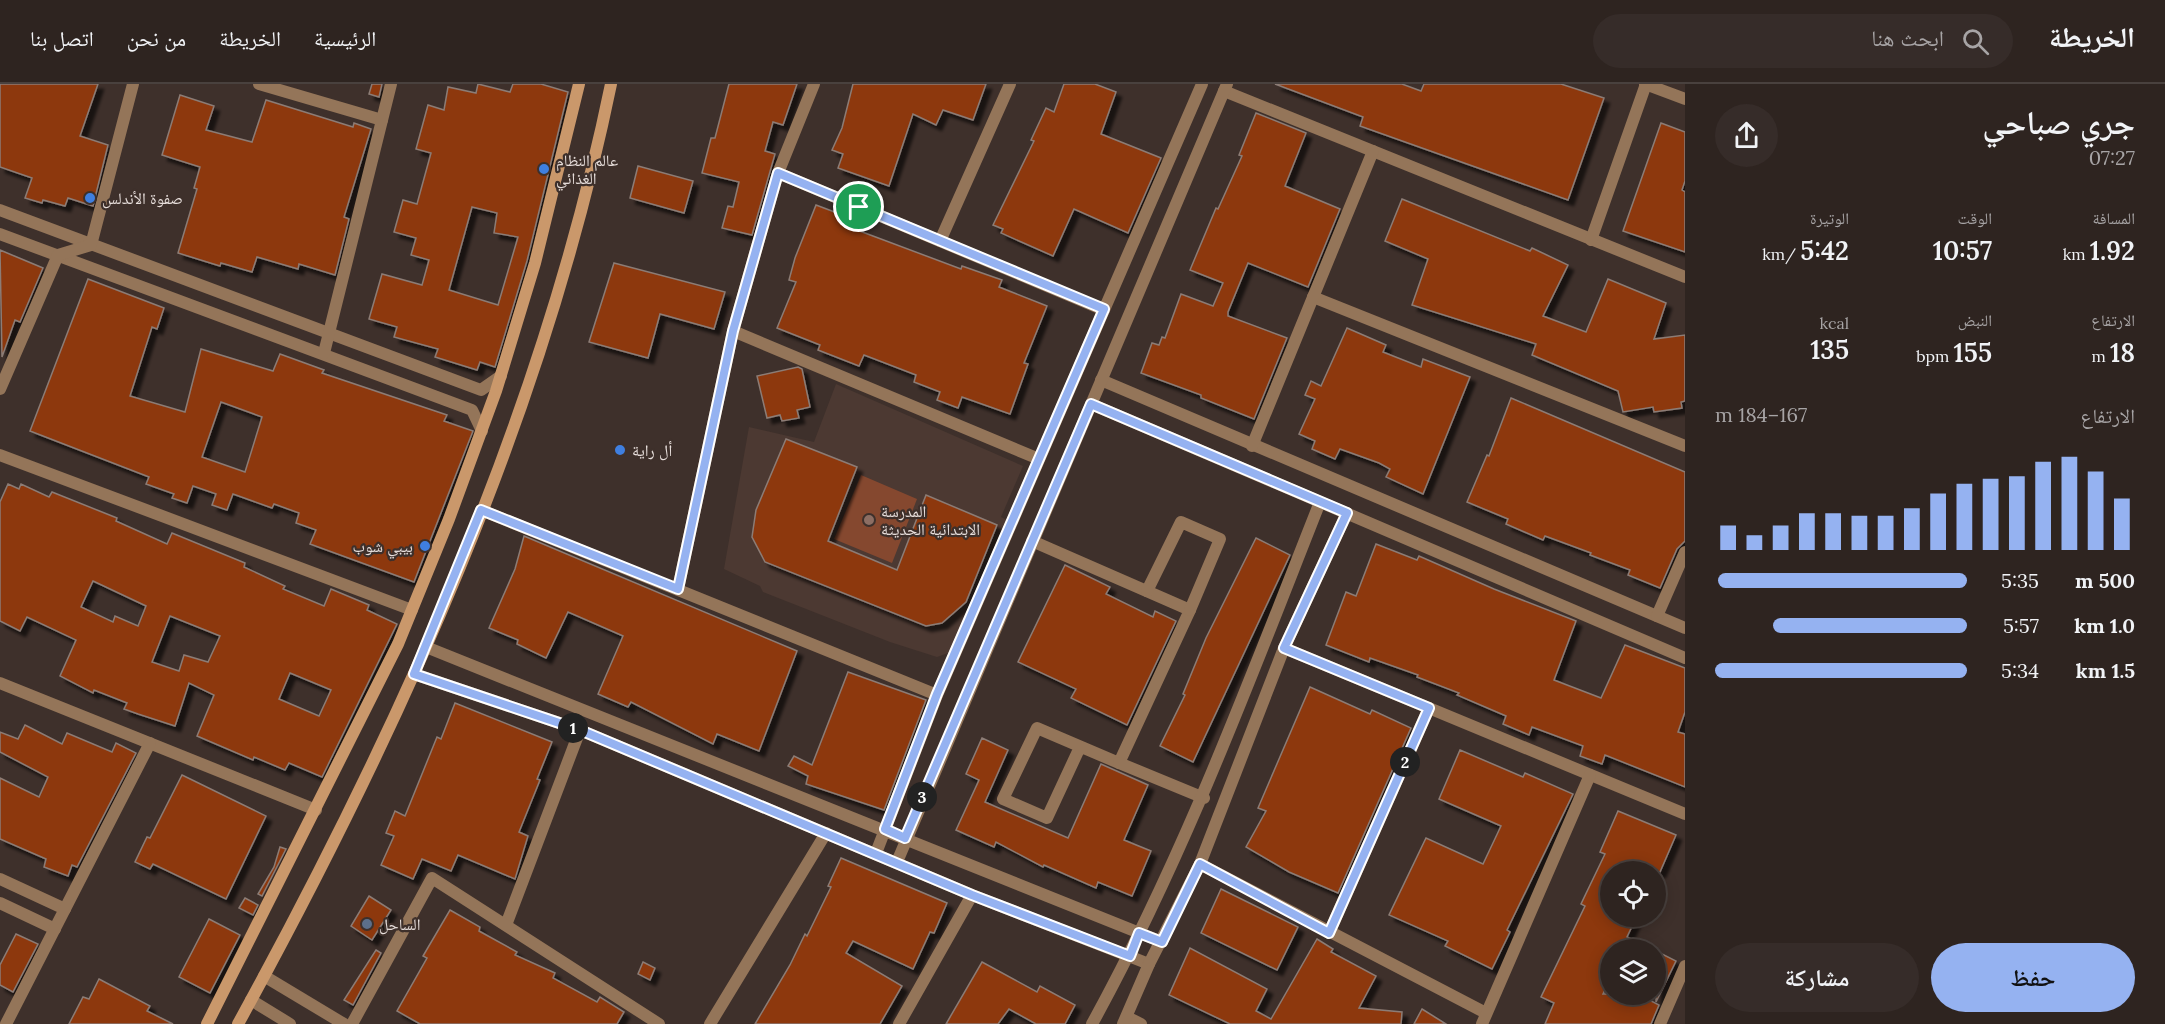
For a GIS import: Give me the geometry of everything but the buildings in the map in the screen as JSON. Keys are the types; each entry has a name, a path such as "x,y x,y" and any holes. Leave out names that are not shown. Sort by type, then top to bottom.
{"main road":[{"path":"207,1024 316,810 412,610 501,376 535,263 579,84"},
{"path":"238,1024 306,901 414,674 481,510 523,402 562,277 599,146 612,84"}],"street":[{"path":"91,245 133,84"},
{"path":"259,84 382,120"},
{"path":"324,353 391,84"},
{"path":"678,589 733,331 778,173 814,84"},
{"path":"940,241 1010,84"},
{"path":"876,853 937,694 1202,84"},
{"path":"1591,240 1645,84 1685,99"},
{"path":"897,862 905,838 1225,87 1372,151 1685,278"},
{"path":"1252,446 1372,151"},
{"path":"778,173 1104,309"},
{"path":"0,210 328,335 481,390 501,376"},
{"path":"0,234 472,410 482,431"},
{"path":"0,388 58,255 91,245"},
{"path":"1313,297 1685,446"},
{"path":"733,331 1039,459"},
{"path":"1101,380 1685,628"},
{"path":"1091,404 1685,658"},
{"path":"0,455 412,610"},
{"path":"1092,1024 1130,956 1204,798 1320,502"},
{"path":"481,510 937,694"},
{"path":"1141,1024 1125,1020 1149,964 1200,864 1284,648 1347,513"},
{"path":"1119,764 1220,539 1180,522 1148,591"},
{"path":"1032,541 1190,610"},
{"path":"1657,616 1685,552"},
{"path":"426,647 885,829 1162,942"},
{"path":"1284,648 1685,814"},
{"path":"414,674 580,730 972,895 1149,964"},
{"path":"0,683 316,810"},
{"path":"1329,933 1429,708"},
{"path":"1080,747 1047,818 1003,799 1037,728 1204,798"},
{"path":"506,925 580,730"},
{"path":"6,1024 150,743"},
{"path":"1200,864 1484,1018 1590,775"},
{"path":"710,1024 826,833"},
{"path":"352,1024 432,878 659,1024"},
{"path":"0,879 65,909"},
{"path":"899,1024 972,895"},
{"path":"0,903 55,929"},
{"path":"1660,1024 1685,966"},
{"path":"264,976 344,1024"},
{"path":"251,1000 290,1024"}],"shaded area":[{"name":"المدرسة الابتدائية الحديثة","path":"836,384 1023,466 1001,517 1009,521 951,652 937,657 890,642 763,592 760,586 724,569 749,427 814,442"},
{"path":"861,475 917,499 892,563 834,539"}],"place":[{"name":"عالم النظام الغذائي","path":"544,169"},
{"name":"صفوة الأندلس","path":"90,198"},
{"name":"أل راية","path":"620,450"},
{"name":"المدرسة الابتدائية الحديثة","path":"869,520"},
{"name":"بيبي شوب","path":"425,546"},
{"name":"الساحل","path":"367,924"}],"route":[{"path":"778,173 859,207 1104,309 937,694 885,829 905,838 1091,404 1347,513 1284,648 1429,708 1329,933 1200,864 1162,942 1139,933 1130,956 972,895 580,730 414,674 481,510 678,589 733,331 778,173"}]}
